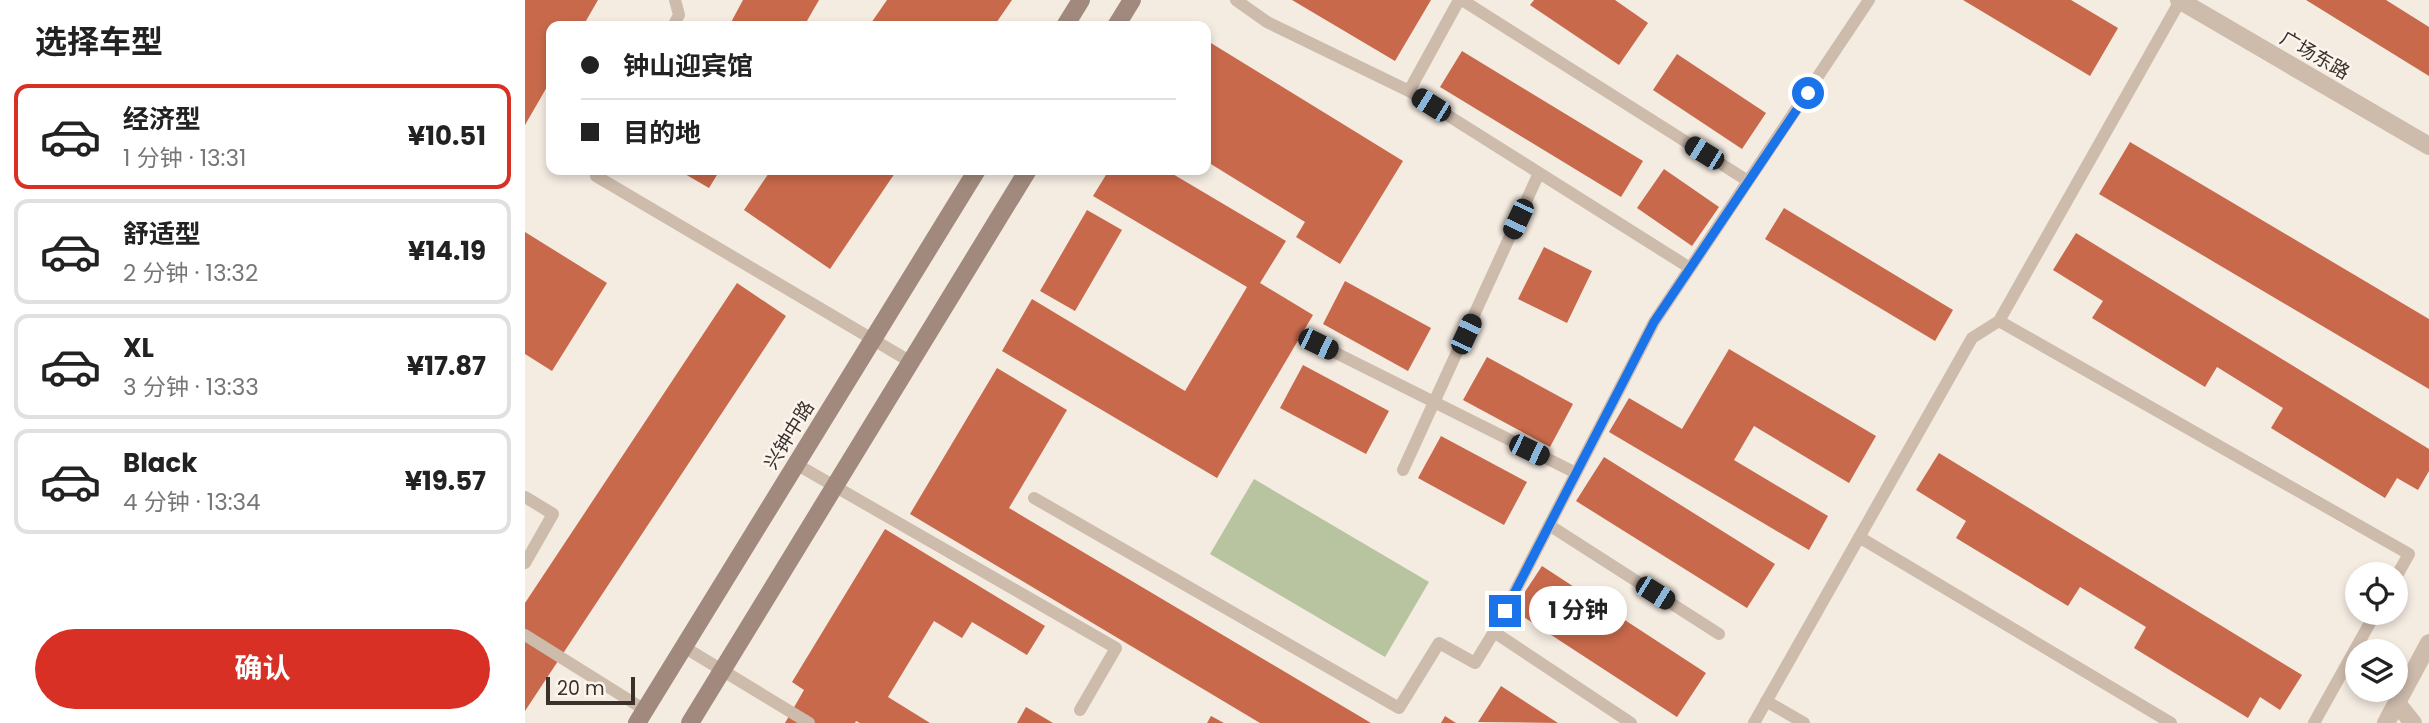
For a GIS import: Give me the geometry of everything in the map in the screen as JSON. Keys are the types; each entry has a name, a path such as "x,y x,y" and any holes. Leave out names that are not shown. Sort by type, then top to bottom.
{"main road":[{"path":"1068,21 1081,0"},
{"path":"1119,21 1132,0"},
{"name":"兴钟中路","path":"641,717 974,175"},
{"path":"691,723 1025,175"}],"street":[{"name":"广场东路","path":"2180,0 2429,146"},
{"path":"2386,723 2429,643"},
{"path":"2397,703 2413,723"}],"lane":[{"path":"675,0 679,15 676,21"},
{"path":"1236,0 1267,22 1409,91 1690,268"},
{"path":"1409,91 1461,0 1748,181"},
{"path":"1034,498 1399,708 1439,643 1475,663 1494,632 1654,322 1870,0"},
{"path":"1754,723 1972,338 1999,321 2180,0"},
{"path":"1403,470 1539,173"},
{"path":"596,175 911,362"},
{"path":"1999,321 2409,554 2404,562"},
{"path":"1318,344 1576,473"},
{"path":"796,464 1115,648 1080,710"},
{"path":"525,497 553,514 525,563"},
{"path":"1549,525 1719,634"},
{"path":"1859,537 2171,723"},
{"path":"2314,723 2369,625"},
{"path":"1494,632 1631,723"},
{"path":"525,635 641,717"},
{"path":"684,647 809,723"},
{"path":"1766,701 1804,723"}],"green space":[{"path":"1254,479 1429,582 1385,657 1210,554"}],"building":[{"path":"525,0 598,0 586,21 546,21 546,89 525,125"},
{"path":"743,0 819,0 807,21 732,21"},
{"path":"887,0 1012,0 997,21 872,21"},
{"path":"1292,0 1431,0 1395,61"},
{"path":"1534,0 1615,0 1648,23 1619,65 1530,5"},
{"path":"1963,0 2071,0 2118,28 2090,76"},
{"path":"2306,0 2386,0 2429,27 2429,76"},
{"path":"1211,43 1403,161 1340,264 1296,237 1305,222 1211,164"},
{"path":"1462,51 1643,161 1621,197 1440,87"},
{"path":"1677,54 1766,113 1742,149 1653,90"},
{"path":"2130,142 2429,319 2429,389 2099,194"},
{"path":"1664,169 1719,207 1692,246 1637,208"},
{"path":"687,175 717,175 709,188"},
{"path":"768,175 894,175 830,269 744,210"},
{"path":"1106,175 1174,175 1286,241 1260,283 1313,315 1217,478 1002,351 1032,299 1185,391 1247,287 1093,196"},
{"path":"1784,208 1953,310 1935,341 1765,239"},
{"path":"1087,210 1122,230 1075,311 1040,291"},
{"path":"525,232 607,283 552,371 525,354"},
{"path":"2076,233 2429,449 2429,471 2418,490 2397,478 2385,498 2271,428 2283,408 2217,367 2205,387 2092,318 2103,301 2053,270"},
{"path":"1544,247 1592,271 1567,323 1518,299"},
{"path":"1345,281 1431,328 1408,371 1323,324"},
{"path":"737,283 786,316 525,711 525,603"},
{"path":"1729,349 1876,436 1849,483 1754,426 1734,460 1828,516 1809,550 1609,432 1629,398 1682,429"},
{"path":"1487,357 1573,404 1550,447 1463,400"},
{"path":"1303,365 1389,411 1366,454 1280,408"},
{"path":"997,368 1067,410 1009,508 1371,723 1260,723 910,514"},
{"path":"1441,436 1527,482 1504,525 1418,478"},
{"path":"1939,453 2302,675 2280,710 2260,697 2248,718 2134,648 2146,627 2080,587 2068,606 1956,538 1966,521 1916,490"},
{"path":"1604,457 1775,564 1747,608 1576,501"},
{"path":"885,529 1045,626 1027,655 972,622 962,638 934,621 888,697 930,723 785,723 804,690 792,682"},
{"path":"1542,566 1706,673 1677,717 1513,610"},
{"path":"1501,686 1558,723 1478,722"},
{"path":"1026,707 1053,723 1017,723"},
{"path":"1211,716 1224,723 1207,723"},
{"path":"1445,716 1456,723 1441,723"}],"route":[{"path":"1505,611 1654,322 1808,93"}]}
